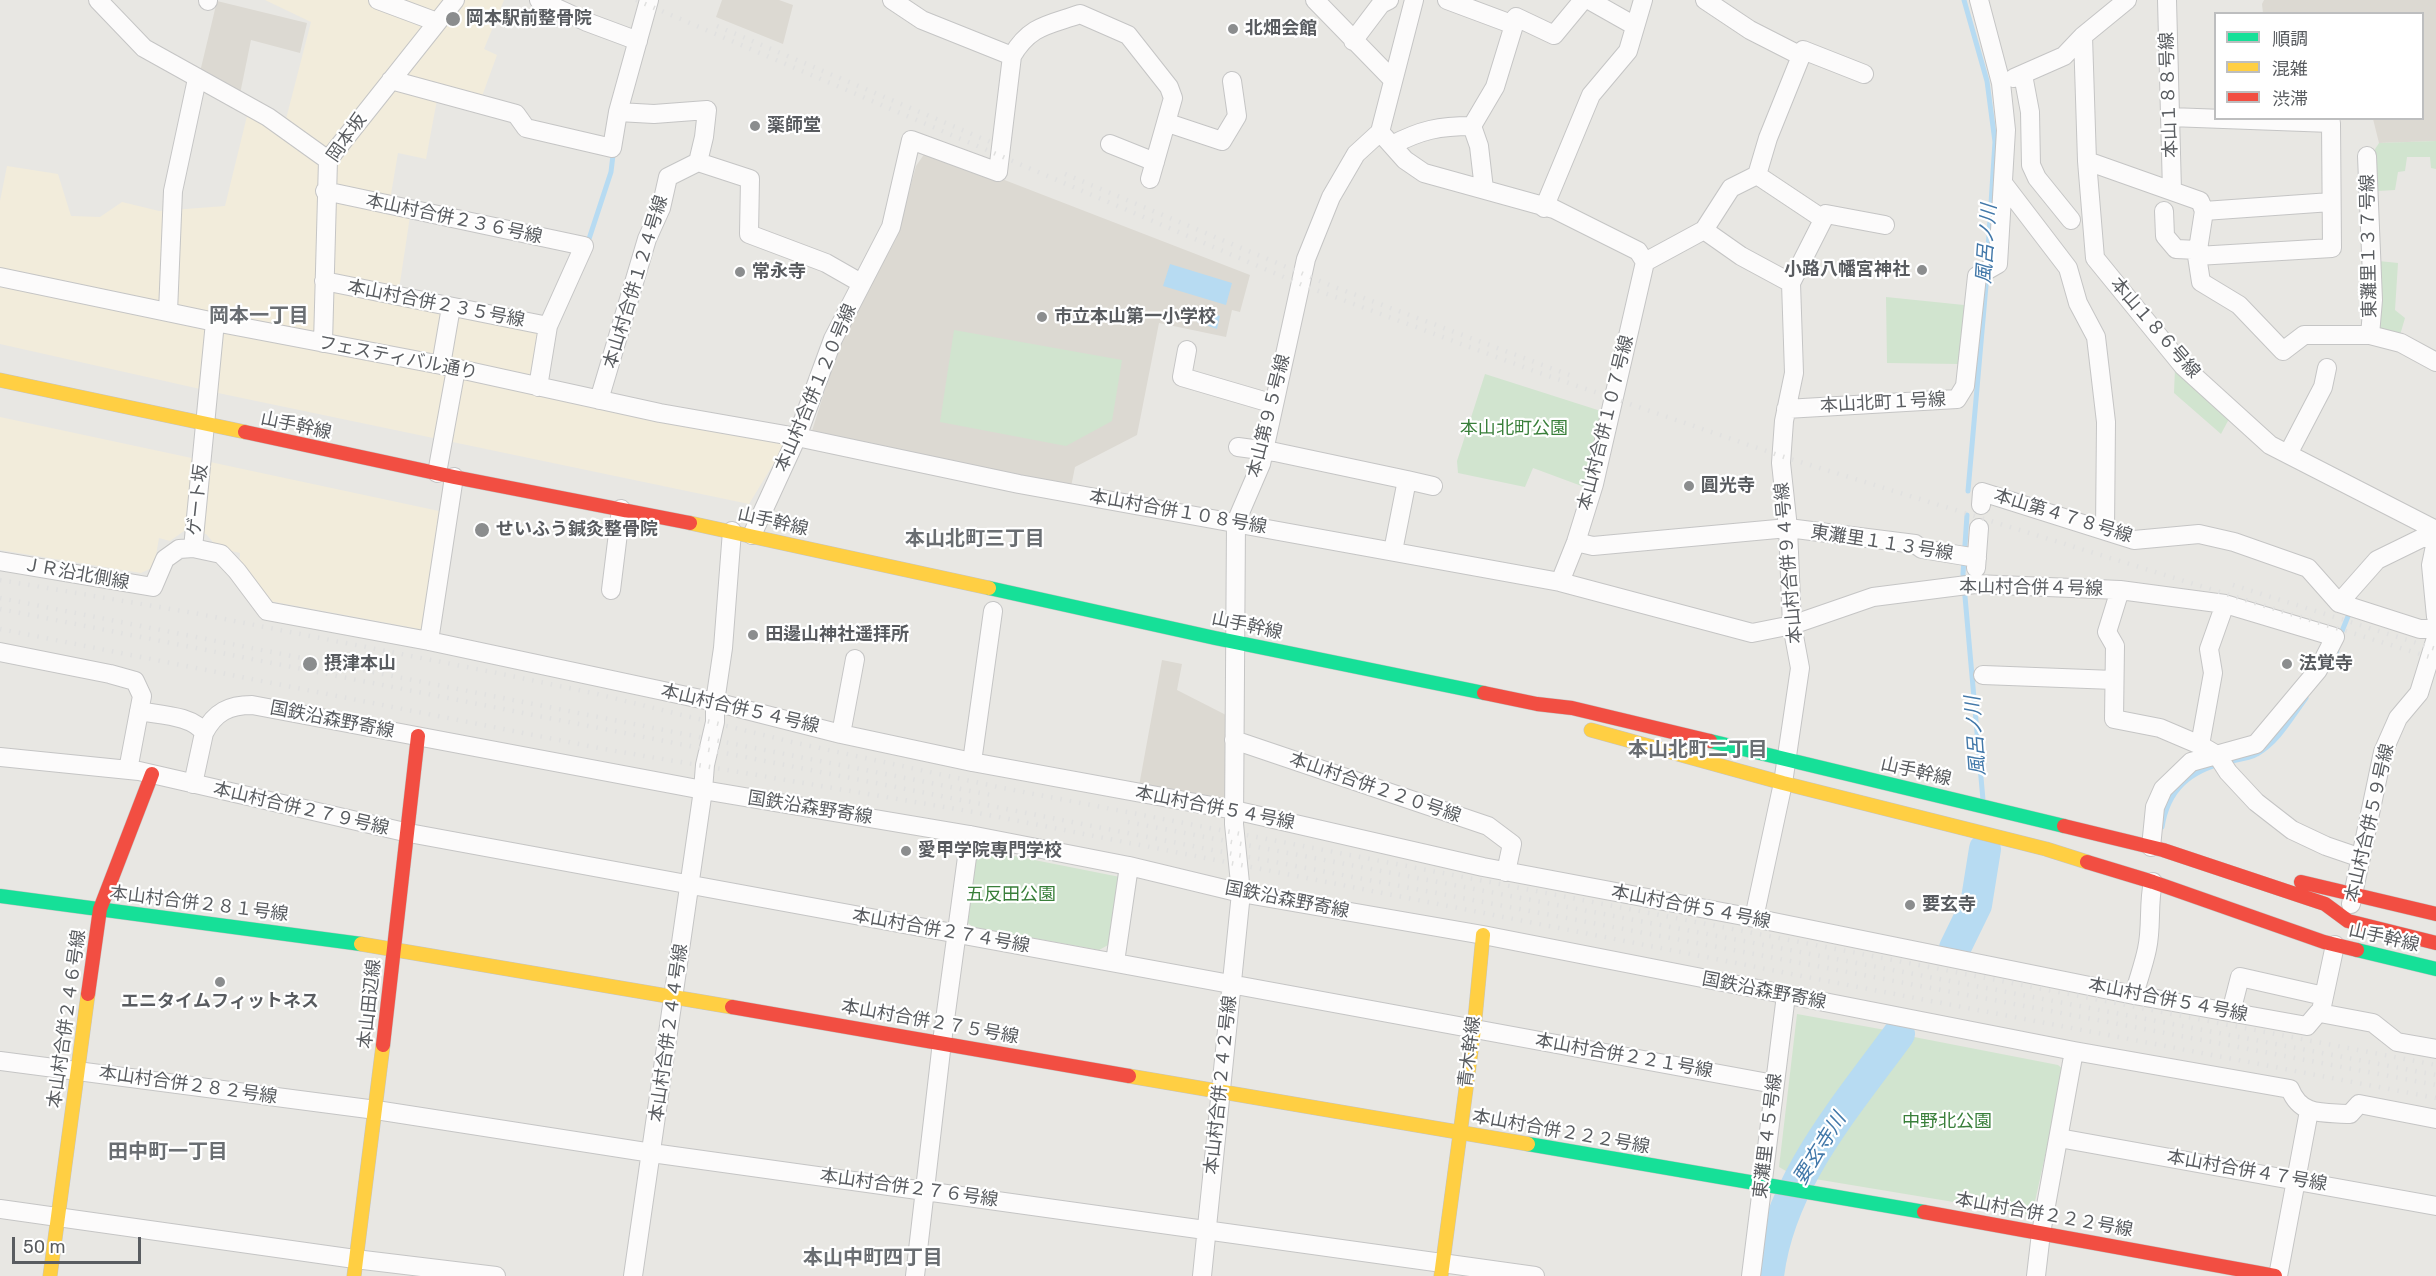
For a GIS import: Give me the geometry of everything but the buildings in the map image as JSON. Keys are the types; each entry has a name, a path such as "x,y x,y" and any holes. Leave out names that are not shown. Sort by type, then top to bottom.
{"street":[{"path":"98,0 144,48 268,117 327,160"},
{"path":"378,0 437,22"},
{"name":"岡本坂","path":"323,343 327,160 455,0"},
{"path":"539,0 587,22 638,41"},
{"path":"391,80 516,114 526,128 612,148 618,112 649,0"},
{"path":"892,0 922,20 1012,56 1020,42 1032,30 1081,7 1130,38 1169,87 1173,98 1168,123 1152,171 1110,144"},
{"path":"1315,0 1392,79"},
{"path":"1353,41 1381,4 1389,0"},
{"path":"1414,0 1392,79 1386,139 1405,160 1424,173 1554,209 1638,251 1645,262 1704,230 1731,188 1757,175 1768,138 1803,50 1864,74"},
{"path":"1447,0 1514,25"},
{"path":"1484,189 1479,146 1472,126 1495,87 1516,17 1554,35 1583,0"},
{"path":"1589,0 1635,26"},
{"path":"1544,208 1591,95 1628,51 1643,0"},
{"path":"1705,0 1750,30 1800,56"},
{"path":"2001,83 2064,56 2083,36 2127,0"},
{"name":"本山１８８号線","path":"2167,0 2172,191"},
{"name":"本山北町１号線","path":"1786,409 1957,399 1965,386 1977,276 1998,264 2006,130 2001,83 1984,2"},
{"name":"本山１８６号線","path":"2083,36 2087,161 2095,258 2183,366 2270,445 2436,530"},
{"name":"本山村合併１２０号線","path":"752,535 797,437 833,339 891,227 911,140 998,172 1012,56"},
{"path":"2024,75 2030,112 2031,165 2037,178 2071,220"},
{"path":"168,312 173,191 197,79"},
{"path":"1168,123 1222,141 1237,116 1232,81"},
{"path":"618,112 654,114 707,110 698,162 750,179 749,234 826,263 861,284"},
{"path":"2170,117 2214,119"},
{"path":"2164,211 2165,236 2176,249 2198,253 2332,248 2331,123 2250,120"},
{"name":"本山第９５号線","path":"1241,893 1234,810 1236,522 1261,464 1306,259 1331,197 1356,154 1386,139 1450,126 1472,126"},
{"name":"東灘里１３７号線","path":"2367,156 2373,300 2370,335 2401,343 2436,362"},
{"path":"2087,161 2200,201 2204,211 2198,253 2201,282 2239,305 2283,351 2304,335 2370,335"},
{"name":"本山村合併１２４号線","path":"599,400 647,239 661,208 668,177 698,162"},
{"path":"1757,175 1824,216 1885,225"},
{"path":"2003,183 2068,268 2078,303 2096,337 2106,423 2105,530"},
{"name":"本山村合併２３６号線","path":"325,192 584,246 548,326"},
{"path":"2204,211 2331,202"},
{"name":"本山村合併９４号線","path":"1754,918 1782,783 1800,668 1792,625 1788,528 1780,463 1786,409 1794,373 1791,283 1824,216"},
{"path":"1704,230 1742,256 1791,283"},
{"name":"本山村合併１０７号線","path":"1560,582 1576,542 1594,484 1645,262"},
{"name":"フェスティバル通り","path":"0,277 215,322 449,367 599,400 797,437"},
{"name":"本山村合併２３５号線","path":"324,281 548,326"},
{"path":"429,642 445,475 451,307"},
{"name":"ゲート坂","path":"193,548 215,322"},
{"path":"538,387 548,326"},
{"path":"1187,350 1182,376 1274,404"},
{"path":"2288,454 2323,387 2327,368"},
{"name":"山手幹線","path":"0,380 445,475 752,535 1235,642 1537,704 1572,708 2157,849 2325,904 2348,921 2436,943"},
{"name":"本山村合併１０８号線","path":"797,437 1019,484 1560,582"},
{"path":"1238,447 1275,452 1433,486"},
{"path":"1393,551 1407,480"},
{"name":"本山第４７８号線","path":"1981,505 1982,492 2134,540 2199,534 2234,542 2308,567 2340,603"},
{"path":"611,591 621,509"},
{"name":"東灘里１１３号線","path":"1576,542 1593,546 1788,528 1915,544 1922,549 1976,557"},
{"name":"本山第４７８号線","path":"1974,584 1979,528"},
{"path":"704,790 705,765 716,722 715,702 723,648 732,531"},
{"path":"2436,616 2432,564 2436,540 2422,538 2377,560 2340,603 2420,629 2436,628"},
{"name":"ＪＲ沿北側線","path":"0,561 153,587 165,559 179,549 193,548"},
{"name":"本山村合併５４号線","path":"193,548 221,554 267,611 429,642 715,702 841,734 972,762 1234,810 1506,872 1754,918 2134,995 2307,1026 2322,1005"},
{"name":"本山村合併４号線","path":"1560,582 1752,633 1792,625 1873,597 1974,584 2120,590 2225,604 2335,637 2318,670 2256,744 2217,754"},
{"path":"2120,590 2107,632 2115,646 2114,719 2160,728 2217,754 2228,772 2256,802 2292,830 2326,846 2361,858"},
{"path":"2200,745 2213,673 2209,649 2225,604"},
{"path":"972,762 993,611"},
{"name":"本山村合併５９号線","path":"2322,1005 2338,945 2348,921 2383,752 2398,718 2418,693 2436,638"},
{"path":"0,652 135,681 149,714 140,772"},
{"path":"841,734 855,659"},
{"path":"1983,675 2114,680"},
{"name":"山手幹線","path":"1537,704 1564,722"},
{"name":"国鉄沿森野寄線","path":"207,728 226,709 235,705 252,705 704,790 970,835 1128,866 1241,893 1483,936 2074,1052 2290,1089 2295,1101 2309,1111"},
{"path":"149,714 207,728 193,784"},
{"name":"山手幹線","path":"1582,727 1782,783 2046,849 2153,882 2338,945 2436,969"},
{"name":"本山田辺線","path":"355,1268 409,833 418,736"},
{"name":"本山村合併２２０号線","path":"1234,740 1488,826 1512,844 1506,872"},
{"path":"2217,754 2191,762 2163,789 2155,807 2157,849 2436,914"},
{"name":"本山村合併２７９号線","path":"0,757 140,772 409,833"},
{"name":"本山村合併２４６号線","path":"50,1276 99,909 140,772"},
{"name":"本山村合併２４４号線","path":"633,1276 704,790"},
{"name":"本山村合併２７４号線","path":"409,833 1474,1029"},
{"path":"915,1276 927,1190 942,1042 970,835"},
{"path":"1115,962 1128,866"},
{"path":"2134,995 2147,949 2153,882"},
{"name":"山手幹線","path":"2153,882 2196,888 2308,922"},
{"name":"本山村合併２４２号線","path":"1202,1276 1241,893"},
{"name":"本山村合併２８１号線","path":"0,896 394,948"},
{"name":"山手幹線","path":"2328,924 2348,921"},
{"name":"青木幹線","path":"1442,1270 1474,1029 1483,936"},
{"name":"本山村合併２７５号線","path":"394,948 1460,1133"},
{"path":"2231,1012 2240,977 2373,1023 2397,1042 2436,1049"},
{"name":"東灘里４５号線","path":"1751,1276 1786,995"},
{"name":"本山村合併２２１号線","path":"1474,1029 1774,1084"},
{"path":"2036,1276 2041,1233 2074,1052"},
{"name":"本山村合併２８２号線","path":"0,1061 376,1110"},
{"path":"2277,1276 2309,1111 2350,1114 2359,1104 2436,1119"},
{"name":"本山村合併２７６号線","path":"376,1110 652,1153 1206,1230 1442,1270 1535,1276"},
{"name":"本山村合併２２２号線","path":"1460,1133 1806,1191 2277,1276"},
{"name":"本山村合併４７号線","path":"2059,1138 2436,1206"},
{"path":"0,1209 355,1268 496,1276"}],"shaded area":[{"path":"265,0 504,0 484,49 497,55 481,99 439,89 426,159 398,153 388,212 410,216 397,303 542,332 533,390 784,442 785,445 749,504 218,393 0,344 0,201 7,166 58,174 71,216 100,217 122,202 159,211 225,206 247,116 286,119 311,22"},
{"path":"722,0 779,0 793,5 783,44 716,17"},
{"path":"2264,0 2436,0 2436,141 2379,143 2373,120 2424,120 2424,12 2263,12"},
{"path":"217,1 307,23 300,53 251,40 240,94 200,72"},
{"name":"市立本山第一小学校","path":"927,150 1250,275 1240,312 1232,310 1226,337 1159,323 1137,435 1075,467 1071,487 811,434 842,336 896,239 916,166"},
{"path":"0,417 439,511 425,630 264,600 239,569 240,553 218,548 206,534 184,531 170,541 159,538 154,567 141,573 0,550"},
{"path":"1162,660 1182,664 1177,690 1226,715 1227,795 1219,800 1139,786"}],"green space":[{"path":"2436,141 2436,169 2431,168 2430,157 2407,157 2405,171 2398,172 2395,190 2378,191 2379,261 2398,263 2395,310 2405,318 2400,335 2374,331 2370,157 2379,143"},
{"path":"1886,297 1964,305 1959,364 1887,363"},
{"path":"954,330 1122,360 1112,421 1066,446 940,422"},
{"path":"2175,368 2230,417 2221,434 2174,393"},
{"name":"本山北町公園","path":"1485,374 1604,412 1587,488 1533,468 1525,487 1458,473 1457,461"},
{"name":"五反田公園","path":"989,851 1120,877 1110,944 1099,950 973,927 965,921 974,855"},
{"path":"1797,1014 1891,1031 1827,1121 1793,1175 1779,1167"},
{"name":"中野北公園","path":"1909,1036 2058,1065 2064,1070 2032,1215 1809,1178 1830,1139"}],"water":[{"path":"1170,264 1232,283 1226,305 1163,286"},
{"path":"1200,310 1220,316 1217,329 1197,322"}],"waterway":[{"name":"風呂ノ川","path":"1964,0 1987,81 1995,142 1987,265"},
{"path":"587,245 611,172 613,155"},
{"name":"風呂ノ川","path":"1968,491 1987,274"},
{"name":"風呂ノ川","path":"1967,515 1963,574 1983,800"},
{"path":"2340,636 2351,609"},
{"path":"2328,669 2336,659 2337,648"},
{"path":"2162,827 2169,802 2183,784 2213,766 2250,757 2265,749 2284,729 2306,698"},
{"name":"要玄寺川","path":"1955,948 1976,905 1985,849"},
{"name":"要玄寺川","path":"1768,1276 1775,1242 1800,1178 1817,1148 1899,1034"}],"railway":[{"path":"636,0 1300,284 1534,371 1781,456 2436,659"},
{"path":"717,26 993,143"},
{"path":"1065,174 1332,286 1572,376"},
{"path":"0,580 194,613 497,673 593,693 792,742 1003,788 2436,1065"},
{"path":"2233,585 2436,649"},
{"path":"0,598 996,796"},
{"path":"0,609 1228,853 2436,1085"},
{"path":"0,629 604,749 968,811 1832,982 2436,1098"},
{"path":"1128,822 2436,1075"}],"traffic: fast":[{"path":"989,588 1215,638 1484,693"},
{"path":"1710,741 2064,826"},
{"path":"0,896 361,944"},
{"path":"2357,950 2436,969"},
{"path":"1528,1144 1924,1212"}],"traffic: slow":[{"path":"0,380 245,432"},
{"path":"690,523 989,588"},
{"path":"1591,730 1783,783 2046,849 2087,862"},
{"path":"1441,1276 1474,1029 1483,935"},
{"path":"361,944 732,1007"},
{"path":"50,1276 88,994"},
{"path":"354,1276 383,1045"},
{"path":"1129,1076 1528,1144"}],"traffic: jam":[{"path":"245,432 454,477 690,523"},
{"path":"1484,693 1537,704 1572,708 1710,741"},
{"path":"383,1045 418,736"},
{"path":"88,994 100,909 152,774"},
{"path":"2064,826 2163,850 2325,904 2348,921 2436,943"},
{"path":"2087,862 2153,882 2324,942 2357,950"},
{"path":"2301,882 2436,914"},
{"path":"732,1007 1129,1076"},
{"path":"1924,1212 2275,1276"}],"place":[{"name":"岡本駅前整骨院","path":"453,19"},
{"name":"北畑会館","path":"1233,29"},
{"name":"薬師堂","path":"755,126"},
{"name":"小路八幡宮神社","path":"1922,270"},
{"name":"常永寺","path":"740,272"},
{"name":"市立本山第一小学校","path":"1042,317"},
{"name":"圓光寺","path":"1689,486"},
{"name":"せいふう鍼灸整骨院","path":"482,530"},
{"name":"田邊山神社遥拝所","path":"753,635"},
{"name":"摂津本山","path":"310,664"},
{"name":"法覚寺","path":"2287,664"},
{"name":"愛甲学院専門学校","path":"906,851"},
{"name":"要玄寺","path":"1910,905"},
{"name":"エニタイムフィットネス","path":"220,982"}],"district":[{"name":"岡本一丁目","path":"259,316"},
{"name":"本山北町三丁目","path":"975,539"},
{"name":"本山北町二丁目","path":"1698,750"},
{"name":"田中町一丁目","path":"168,1152"},
{"name":"本山中町四丁目","path":"873,1258"}]}
